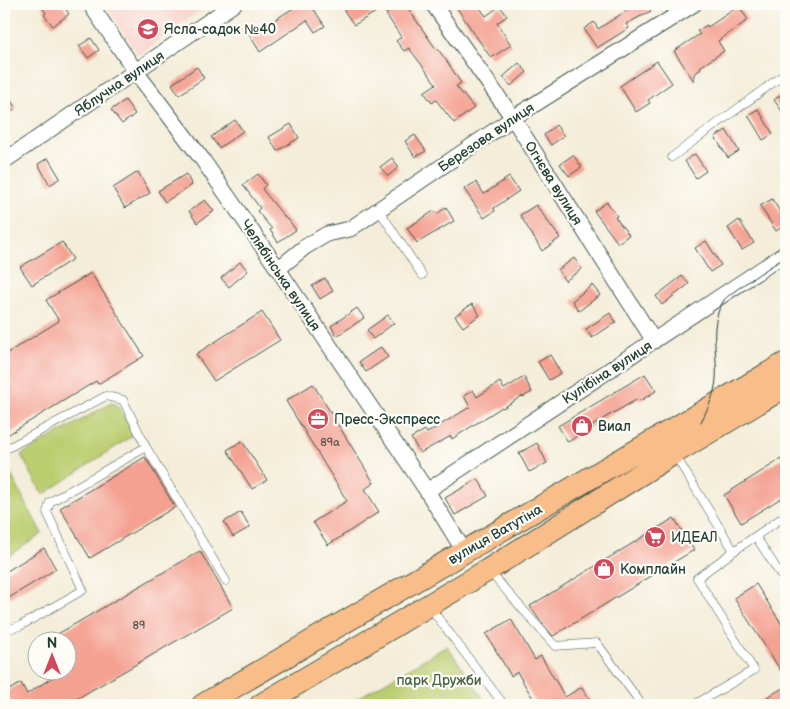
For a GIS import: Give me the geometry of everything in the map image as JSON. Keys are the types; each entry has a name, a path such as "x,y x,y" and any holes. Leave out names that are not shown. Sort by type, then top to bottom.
{"main road":[{"name":"вулиця Ватутіна","path":"204,705 786,363"},
{"name":"вулиця Ватутіна","path":"261,705 488,570 674,453 786,386"}],"street":[{"name":"Челябінська вулиця","path":"90,4 136,72 202,160 278,269 464,551"},
{"name":"Яблучна вулиця","path":"4,161 234,4"},
{"name":"Огнєва вулиця","path":"433,4 513,118 654,341"},
{"name":"Березова вулиця","path":"278,269 305,247 327,234 350,229 513,118 694,4"},
{"name":"Кулібіна вулиця","path":"426,491 786,252"}],"lane":[{"path":"672,157 786,73"},
{"path":"379,210 422,275"},
{"path":"4,450 106,396 123,400 146,447 226,581"},
{"path":"4,630 20,626 83,590 47,512 50,502 146,447"},
{"path":"674,453 734,551"},
{"path":"694,705 754,670 697,578 786,515"},
{"path":"756,537 786,583"},
{"path":"488,570 555,646 597,643 642,705"},
{"path":"428,605 504,705"}],"shaded area":[{"name":"Ясла-садок №40","path":"105,4 209,4 138,55"}],"green space":[{"path":"111,403 116,404 135,434 43,495 21,455"},
{"path":"4,465 6,465 42,534 4,559"},
{"name":"парк Дружби","path":"447,646 488,705 346,705"}],"building":[{"path":"40,4 62,4 69,14 53,26 44,15 46,13"},
{"path":"300,4 310,4 325,26 315,32 307,20 260,52 249,34"},
{"path":"352,4 371,4 376,12 354,25 343,9"},
{"path":"400,4 405,4 436,49 446,60 461,83 456,86 474,108 454,123 436,100 432,103 424,92 436,84 409,48 404,51 396,41 401,37 386,14"},
{"path":"454,4 477,4 486,16 500,6 507,16 497,23 511,45 491,58"},
{"path":"637,4 647,4 651,11 626,24 629,28 597,48 584,29 594,22 598,29"},
{"path":"739,6 748,20 718,41 724,51 700,67 701,69 694,74 694,81 674,51 700,34 697,31 707,25 708,27"},
{"path":"91,38 99,50 88,58 79,46"},
{"path":"657,61 672,83 648,100 650,103 636,112 620,86"},
{"path":"519,63 527,72 511,86 503,77"},
{"path":"197,67 204,78 179,95 172,84"},
{"path":"786,90 786,117 774,100"},
{"path":"4,91 16,108 4,117"},
{"path":"125,100 135,114 122,124 111,110"},
{"path":"758,109 773,134 763,140 748,115"},
{"path":"235,120 243,131 219,148 211,137"},
{"path":"291,124 299,138 277,151 269,137"},
{"path":"556,125 564,136 551,145 544,135"},
{"path":"726,130 739,151 728,158 715,137"},
{"path":"415,135 426,151 415,157 405,141"},
{"path":"695,154 706,171 696,178 685,161"},
{"path":"573,155 582,167 569,176 560,164"},
{"path":"48,158 60,178 50,185 38,164"},
{"path":"392,158 399,167 388,176 380,167"},
{"path":"138,172 150,193 125,208 113,188"},
{"path":"186,174 192,185 165,202 158,191"},
{"path":"258,174 266,185 262,189 296,230 278,242 270,230 272,229 257,211 260,208 243,185"},
{"path":"509,177 519,191 494,208 495,211 484,218 464,189 476,182 484,194"},
{"path":"772,199 786,221 786,224 776,231 760,206"},
{"path":"205,200 214,211 197,223 189,211"},
{"path":"607,202 617,216 615,217 629,235 618,243 594,211"},
{"path":"536,205 560,238 542,251 520,215"},
{"path":"446,207 454,221 417,243 407,228 434,211 437,214"},
{"path":"739,220 754,243 742,250 728,228"},
{"path":"706,241 721,265 710,272 695,248"},
{"path":"62,242 73,259 32,285 20,267"},
{"path":"574,258 582,269 565,281 558,270"},
{"path":"240,262 248,271 229,287 221,278"},
{"path":"91,273 144,356 98,384 96,381 4,437 4,355 59,321 46,300"},
{"path":"682,276 689,284 662,305 656,296"},
{"path":"325,278 333,291 320,299 312,286"},
{"path":"592,285 600,295 579,311 572,301"},
{"path":"472,304 480,315 463,327 455,316"},
{"path":"357,308 364,318 337,336 331,326"},
{"path":"262,312 280,340 214,381 196,354"},
{"path":"610,313 616,322 592,338 586,329"},
{"path":"388,315 394,323 373,339 367,330"},
{"path":"381,347 388,357 366,372 359,362"},
{"path":"550,355 561,373 549,380 538,362"},
{"path":"645,374 656,391 606,417 568,442 558,426"},
{"path":"524,377 532,392 502,407 452,439 451,436 420,453 411,438 425,430 427,433 470,407 464,396 473,390 477,397 500,382 504,389"},
{"path":"313,384 374,483 365,489 379,512 328,545 313,522 347,501 286,401"},
{"path":"242,441 267,480 252,489 227,450"},
{"path":"537,443 547,463 529,472 519,453"},
{"path":"786,456 786,495 741,523 724,495"},
{"path":"145,457 175,507 90,558 60,508"},
{"path":"478,479 488,496 455,515 445,498"},
{"path":"241,512 250,527 233,537 224,522"},
{"path":"674,518 694,550 553,636 530,606"},
{"path":"44,548 56,569 4,601 4,573"},
{"path":"200,551 233,608 66,705 4,705 4,693 21,683 27,694 45,682 78,682 78,632 61,632"},
{"path":"756,584 786,631 786,679 734,598"},
{"path":"511,619 535,660 541,656 565,697 582,687 593,705 537,705 517,672 511,676 486,634"},
{"path":"786,686 786,705 754,705"}],"tram line":[{"path":"701,422 711,401 715,385 715,329 719,309 727,297 786,257"}],"place":[{"name":"Ясла-садок №40","path":"148,29"},
{"name":"Пресс-Экспресс","path":"318,419"},
{"name":"Виал","path":"582,426"},
{"name":"ИДЕАЛ","path":"655,537"},
{"name":"Комплайн","path":"604,569"}]}
